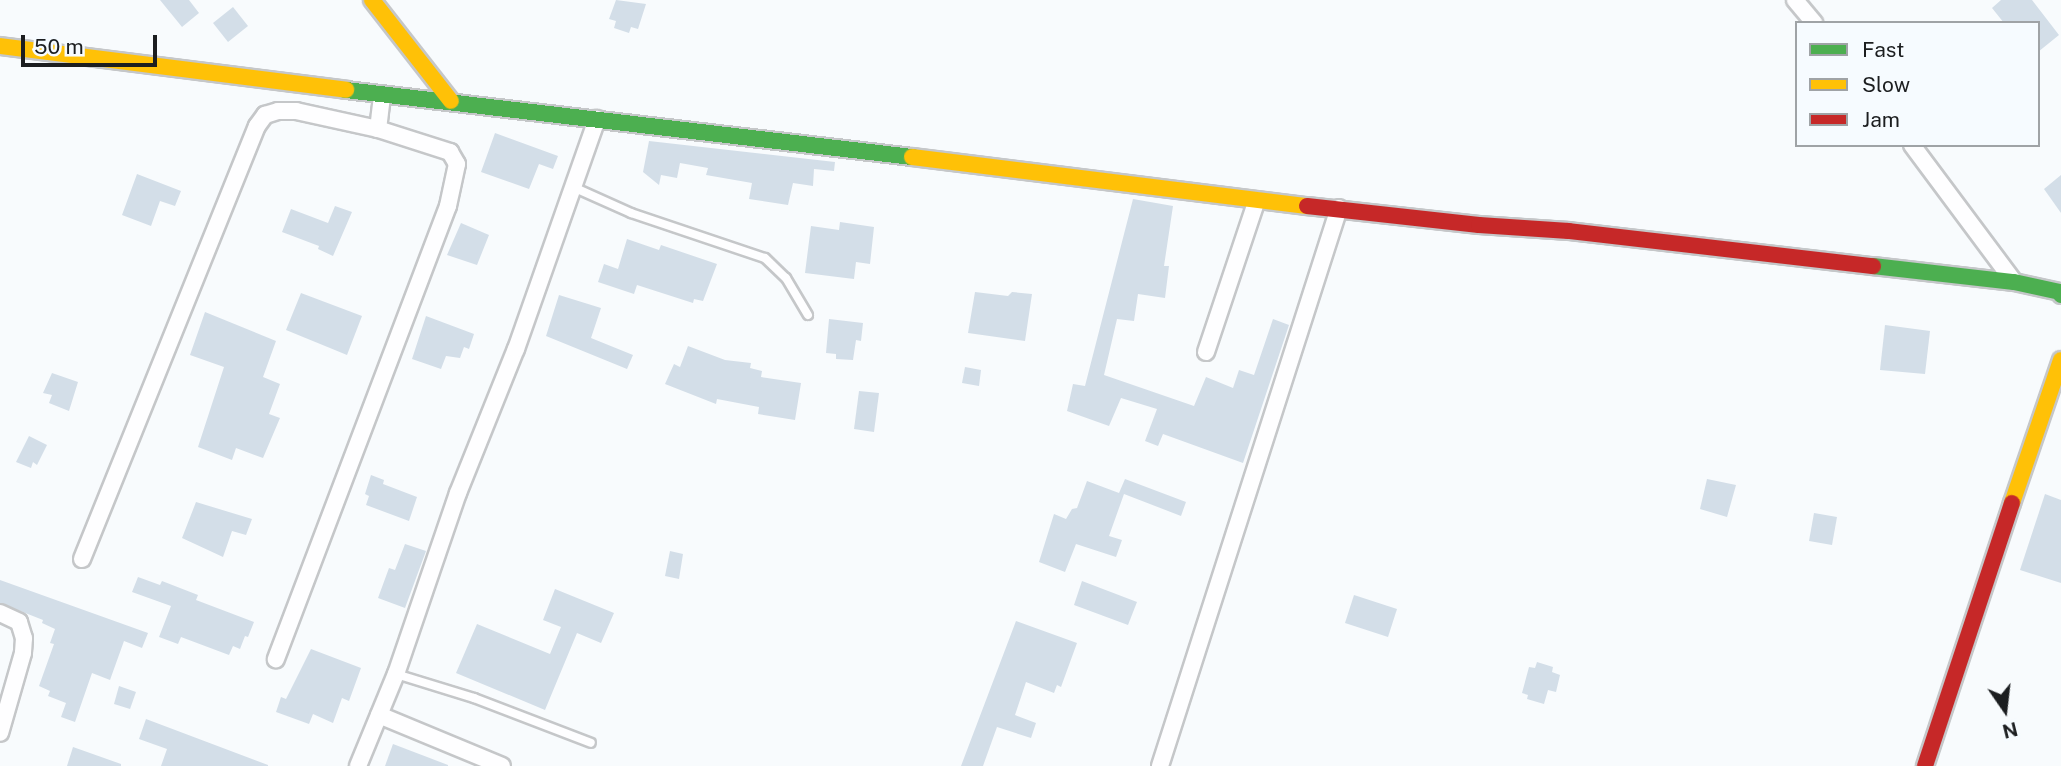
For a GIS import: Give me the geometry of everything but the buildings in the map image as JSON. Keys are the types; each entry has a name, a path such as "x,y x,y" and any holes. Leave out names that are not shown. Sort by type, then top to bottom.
{"street":[{"path":"372,0 451,101"},
{"path":"1795,0 1812,21"},
{"path":"0,46 382,95 1161,186 1257,200 2014,282 2061,293"},
{"path":"378,129 382,95"},
{"path":"82,559 257,126 265,115 278,111 296,111 378,129 450,152 457,164 457,173 448,206 276,659"},
{"path":"358,766 396,674 458,493 516,349 597,119"},
{"path":"1913,147 2014,282"},
{"path":"1206,352 1253,220 1257,200"},
{"path":"1160,766 1339,208"},
{"path":"1926,766 1957,661 2061,360"},
{"path":"0,613 19,622 24,638 23,653 0,733"},
{"path":"379,715 502,766"}],"lane":[{"path":"573,187 631,213 765,258 786,278 808,315"},
{"path":"396,674 474,698 592,743"}],"traffic: fast":[{"path":"346,90 912,157"},
{"path":"1873,266 2014,282 2060,292 2061,295"}],"traffic: slow":[{"path":"372,0 451,101"},
{"path":"0,46 346,90"},
{"path":"912,157 1307,206"},
{"path":"2012,503 2061,360"}],"traffic: jam":[{"path":"1307,206 1479,225 1569,231 1873,266"},
{"path":"1925,766 2012,503"}]}
